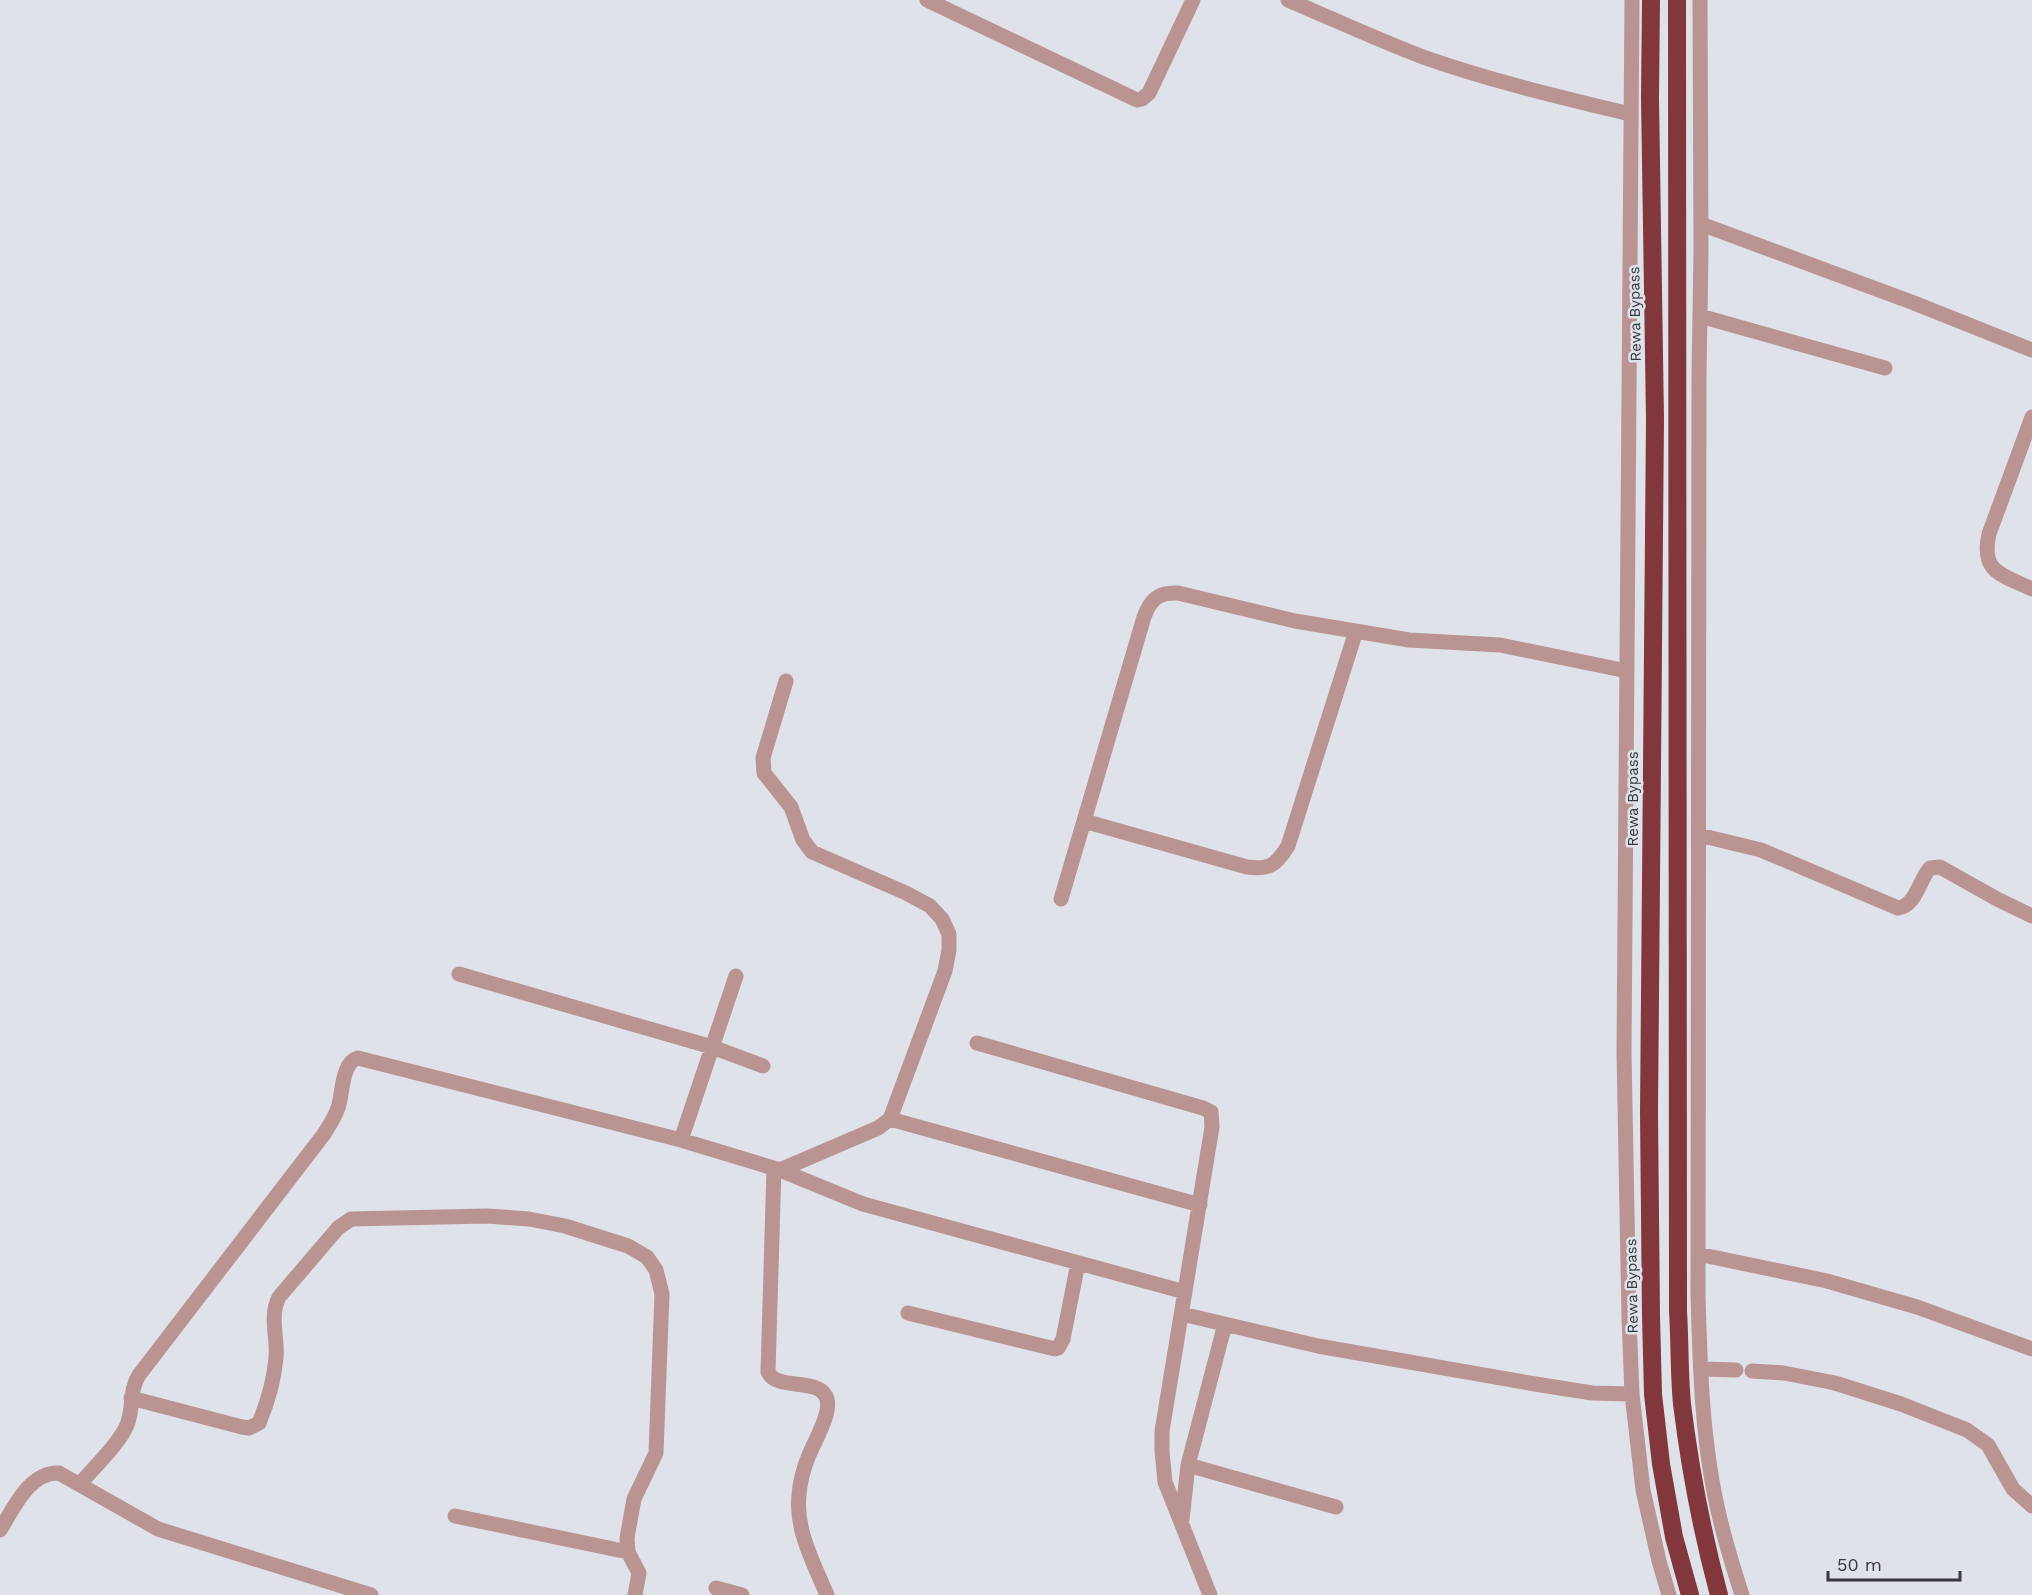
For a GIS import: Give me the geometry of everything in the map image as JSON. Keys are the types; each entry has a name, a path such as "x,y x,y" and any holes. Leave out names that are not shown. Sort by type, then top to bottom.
{"highway":[{"name":"Rewa Bypass","path":"1651,0 1650,98 1655,419 1649,1101 1650,1292 1653,1394 1661,1464 1674,1537 1690,1595"},
{"path":"1677,0 1678,1311 1682,1401 1690,1459 1703,1535 1719,1595"}],"street":[{"path":"927,0 1137,100 1149,93 1193,0"},
{"path":"1288,0 1422,56 1468,72 1514,86 1630,114"},
{"path":"1632,0 1624,1052 1632,1394 1643,1490 1669,1595"},
{"path":"1700,0 1698,1254 1701,1369 1714,1487 1720,1519 1742,1595"},
{"path":"1701,224 1914,303 2032,350"},
{"path":"1700,316 1885,368"},
{"path":"2032,417 1985,549 1987,560 2000,574 2032,589"},
{"path":"1061,899 1144,617 1148,605 1155,597 1178,593 1295,621 1417,641 1500,645 1627,671"},
{"path":"1084,821 1247,867 1271,866 1280,860 1287,846 1356,631"},
{"path":"777,1169 878,1128 890,1119 945,970 949,950 949,934 942,919 930,906 906,893 812,852 806,846 791,807 767,780 763,767 763,758 786,681"},
{"path":"1699,836 1761,850 1898,908 1906,906 1911,901 1930,868 1940,867 1996,899 2032,916"},
{"path":"459,974 712,1047 763,1066"},
{"path":"681,1140 736,976"},
{"path":"977,1043 1208,1109 1211,1112 1213,1120 1200,1205 1162,1431 1166,1482 1210,1595"},
{"path":"80,1484 125,1430 135,1382 139,1375 324,1134 338,1109 347,1068 354,1059 363,1058 681,1140 777,1169 863,1204 1185,1293"},
{"path":"890,1119 1200,1205"},
{"path":"777,1169 768,1372 775,1379 824,1392 827,1398 827,1413 809,1456 799,1495 805,1541 826,1595"},
{"path":"131,1398 242,1428 249,1428 259,1423 276,1357 275,1305 279,1297 338,1228 351,1219 487,1216 529,1219 565,1226 628,1246 647,1257 656,1270 662,1294 656,1453 634,1499 627,1538 628,1552 639,1573 635,1595"},
{"path":"1698,1254 1827,1281 1917,1307 2032,1349"},
{"path":"908,1313 1050,1350 1055,1349 1061,1345 1063,1339 1078,1263"},
{"path":"1182,1314 1318,1346 1592,1393 1632,1394"},
{"path":"1182,1520 1188,1465 1225,1324"},
{"path":"1701,1369 1736,1370"},
{"path":"1752,1371 1784,1373 1835,1383 1901,1404 1967,1430 1988,1445 2013,1489 2032,1506"},
{"path":"1188,1465 1336,1507"},
{"path":"0,1530 38,1477 48,1473 59,1473 158,1529 345,1591 371,1595"},
{"path":"455,1516 628,1552"},
{"path":"716,1588 742,1595"}]}
